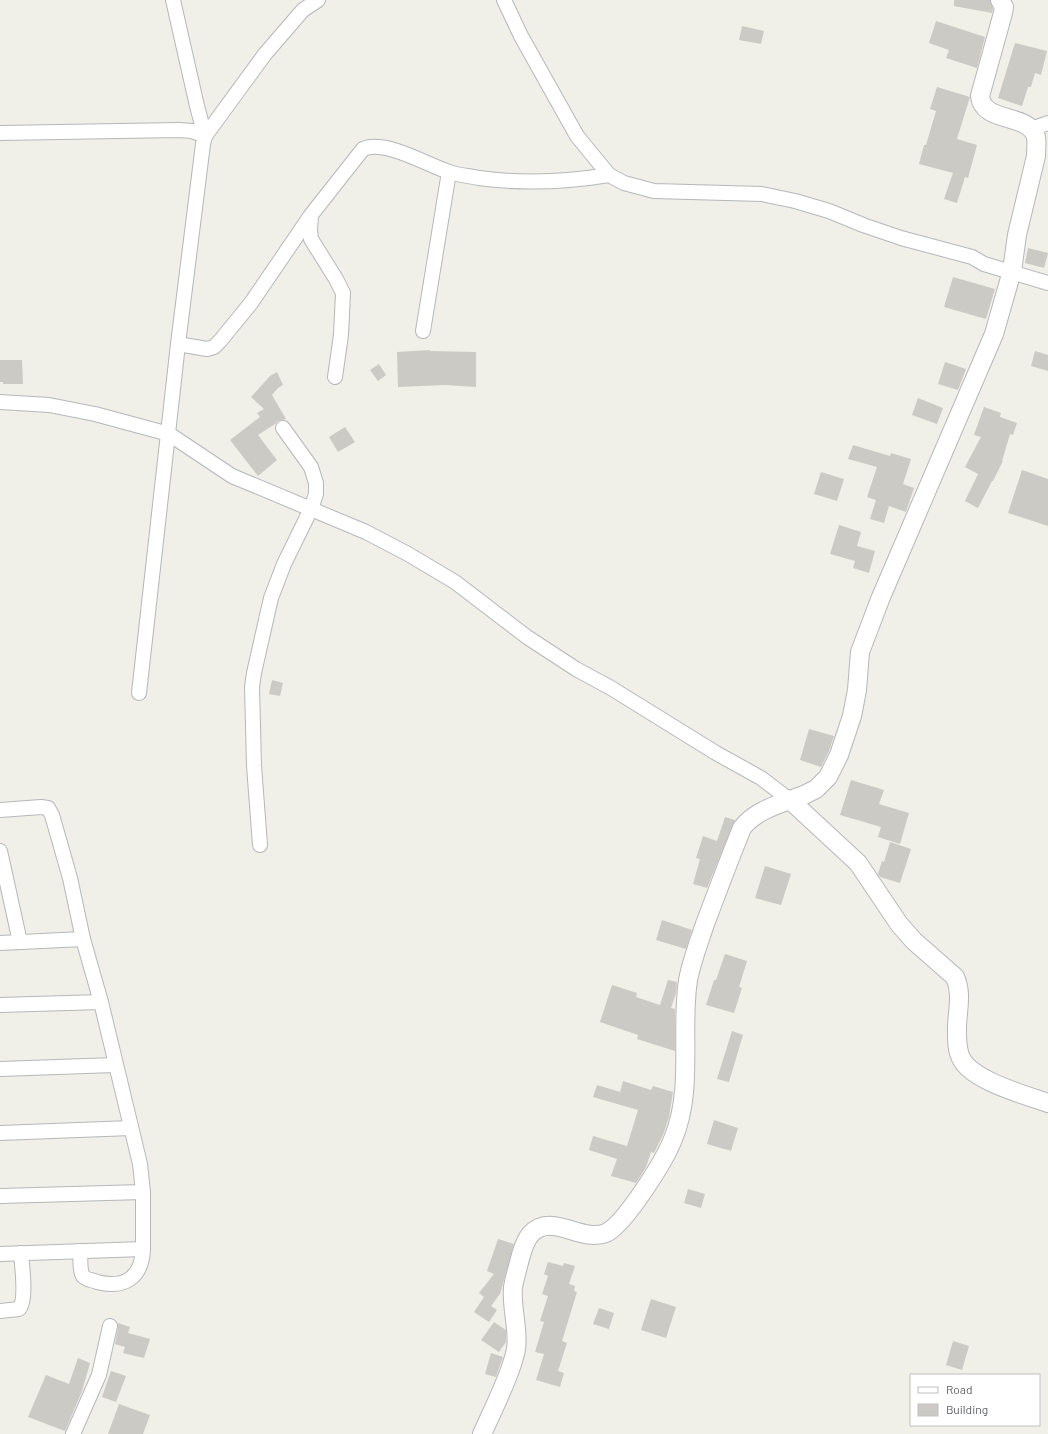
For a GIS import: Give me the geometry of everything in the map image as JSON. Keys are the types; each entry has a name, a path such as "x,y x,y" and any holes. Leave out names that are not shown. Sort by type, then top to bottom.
{"street":[{"path":"139,693 178,344 205,136 196,106 173,0"},
{"path":"205,136 265,54 303,10 318,0"},
{"path":"504,0 521,36 577,136 609,175 624,183 654,190 762,194 795,201 829,211 863,226 972,258 984,264 1012,271 1048,283"},
{"path":"482,1434 505,1386 516,1351 517,1336 513,1288 517,1268 529,1236 539,1228 548,1226 556,1226 597,1235 607,1232 624,1218 658,1168 674,1138 680,1121 686,1075 686,1004 688,979 693,958 742,828 747,821 755,816 774,806 816,789 828,777 839,755 852,716 860,652 881,597 994,334 1012,271 1017,235 1036,156 1037,143 1031,129 1024,124 984,108 980,102 980,96 1003,13 1004,7 1000,0"},
{"path":"1031,129 1048,123"},
{"path":"0,134 179,130 192,131 205,136"},
{"path":"178,344 206,349 214,348 251,303 311,215 363,149 368,147 381,147 392,150 449,172 515,182 582,180 609,175"},
{"path":"423,331 449,172"},
{"path":"311,215 310,230 312,239 336,279 342,293 341,335 335,377"},
{"path":"0,402 49,405 96,414 169,434 232,476 373,536 408,554 455,582 527,637 576,669 611,688 716,753 762,778 790,800 858,863 899,924 909,936 955,976 959,991 957,1026 958,1047 962,1060 972,1072 990,1082 1048,1103"},
{"path":"260,845 254,766 252,687 254,672 271,598 284,564 311,509 316,494 311,467 283,428"},
{"path":"0,810 41,807 48,808 51,811 70,878 83,939 101,1002 140,1164 143,1192 143,1257 139,1270 130,1279 115,1285 108,1285 85,1278 81,1271 80,1251"},
{"path":"0,851 20,942"},
{"path":"0,943 83,939"},
{"path":"0,1005 101,1002"},
{"path":"0,1069 115,1065"},
{"path":"0,1133 131,1128"},
{"path":"0,1196 143,1192"},
{"path":"0,1254 143,1249"},
{"path":"0,1311 19,1309 22,1306 22,1254"},
{"path":"73,1434 99,1375 110,1326"}],"building":[{"path":"954,0 990,0 993,9 992,13 954,6"},
{"path":"936,21 985,37 977,68 946,58 949,50 929,43"},
{"path":"742,26 764,31 761,44 739,40"},
{"path":"1015,43 1047,51 1041,75 1035,73 1031,87 1028,87 1022,106 998,98"},
{"path":"937,87 970,97 957,139 977,145 968,178 965,177 957,203 944,199 953,173 919,164 936,111 930,109"},
{"path":"1028,248 1048,253 1044,268 1025,263"},
{"path":"953,277 995,289 986,319 944,307"},
{"path":"430,350 476,352 476,387 445,385 398,387 397,352"},
{"path":"1035,351 1048,355 1048,371 1031,366"},
{"path":"0,360 22,360 23,384 3,384 3,382 0,382"},
{"path":"945,362 966,369 958,390 938,384"},
{"path":"379,364 386,375 378,381 370,370"},
{"path":"277,372 283,385 272,395 286,419 278,421 258,435 277,460 258,476 230,440 260,417 257,413 264,409 251,397 270,376"},
{"path":"918,398 943,408 937,424 912,415"},
{"path":"984,407 1001,413 1000,417 1017,423 1013,435 1010,434 1003,461 978,508 965,501 978,474 965,467 981,437 974,435"},
{"path":"345,427 355,442 338,452 329,437"},
{"path":"853,445 890,456 891,453 911,459 903,484 914,488 906,512 889,506 884,523 870,519 876,500 867,497 877,467 848,459"},
{"path":"1022,470 1048,479 1048,526 1008,513"},
{"path":"821,472 844,479 837,501 814,494"},
{"path":"839,525 861,532 857,546 875,551 869,573 853,568 855,561 830,554"},
{"path":"272,680 283,683 280,696 269,694"},
{"path":"809,729 834,736 821,767 800,760"},
{"path":"851,780 884,790 879,804 909,813 900,844 878,837 881,827 840,815"},
{"path":"725,817 735,820 707,888 693,884 700,859 696,858 703,836 717,841"},
{"path":"890,842 911,849 900,883 880,877 878,874 882,861 884,862"},
{"path":"765,866 791,874 781,905 755,898"},
{"path":"662,920 692,930 686,949 656,940"},
{"path":"725,954 747,961 739,987 742,988 734,1013 706,1005 714,980 716,980"},
{"path":"668,980 677,982 676,993 671,1008 675,1009 675,1051 637,1039 638,1035 600,1022 612,985 637,993 636,997 660,1005"},
{"path":"732,1031 743,1035 729,1082 717,1079"},
{"path":"623,1081 651,1090 653,1086 673,1092 669,1117 663,1135 654,1153 651,1152 646,1167 636,1183 611,1176 617,1159 589,1150 593,1136 627,1146 638,1110 593,1097 597,1085 620,1092"},
{"path":"714,1120 738,1128 731,1151 707,1144"},
{"path":"688,1189 705,1194 701,1208 684,1203"},
{"path":"498,1239 514,1244 500,1294 491,1306 497,1310 489,1322 474,1312 484,1297 479,1293 494,1274 487,1271"},
{"path":"548,1262 563,1266 564,1263 575,1266 569,1284 575,1286 574,1291 577,1292 562,1341 567,1343 558,1371 564,1373 560,1387 536,1380 544,1354 535,1352 544,1322 540,1321 548,1296 542,1294 548,1276 544,1274"},
{"path":"651,1299 676,1307 666,1338 641,1330"},
{"path":"599,1308 614,1313 609,1329 593,1324"},
{"path":"494,1322 506,1330 506,1342 499,1352 481,1340"},
{"path":"118,1323 130,1327 128,1333 150,1339 144,1358 123,1353 125,1347 115,1344"},
{"path":"953,1341 969,1346 962,1370 946,1365"},
{"path":"491,1353 503,1357 496,1377 485,1374"},
{"path":"78,1358 90,1363 82,1391 65,1431 28,1417 46,1375 69,1384"},
{"path":"111,1371 126,1376 116,1402 102,1397"},
{"path":"119,1404 150,1415 143,1434 108,1434"}]}
